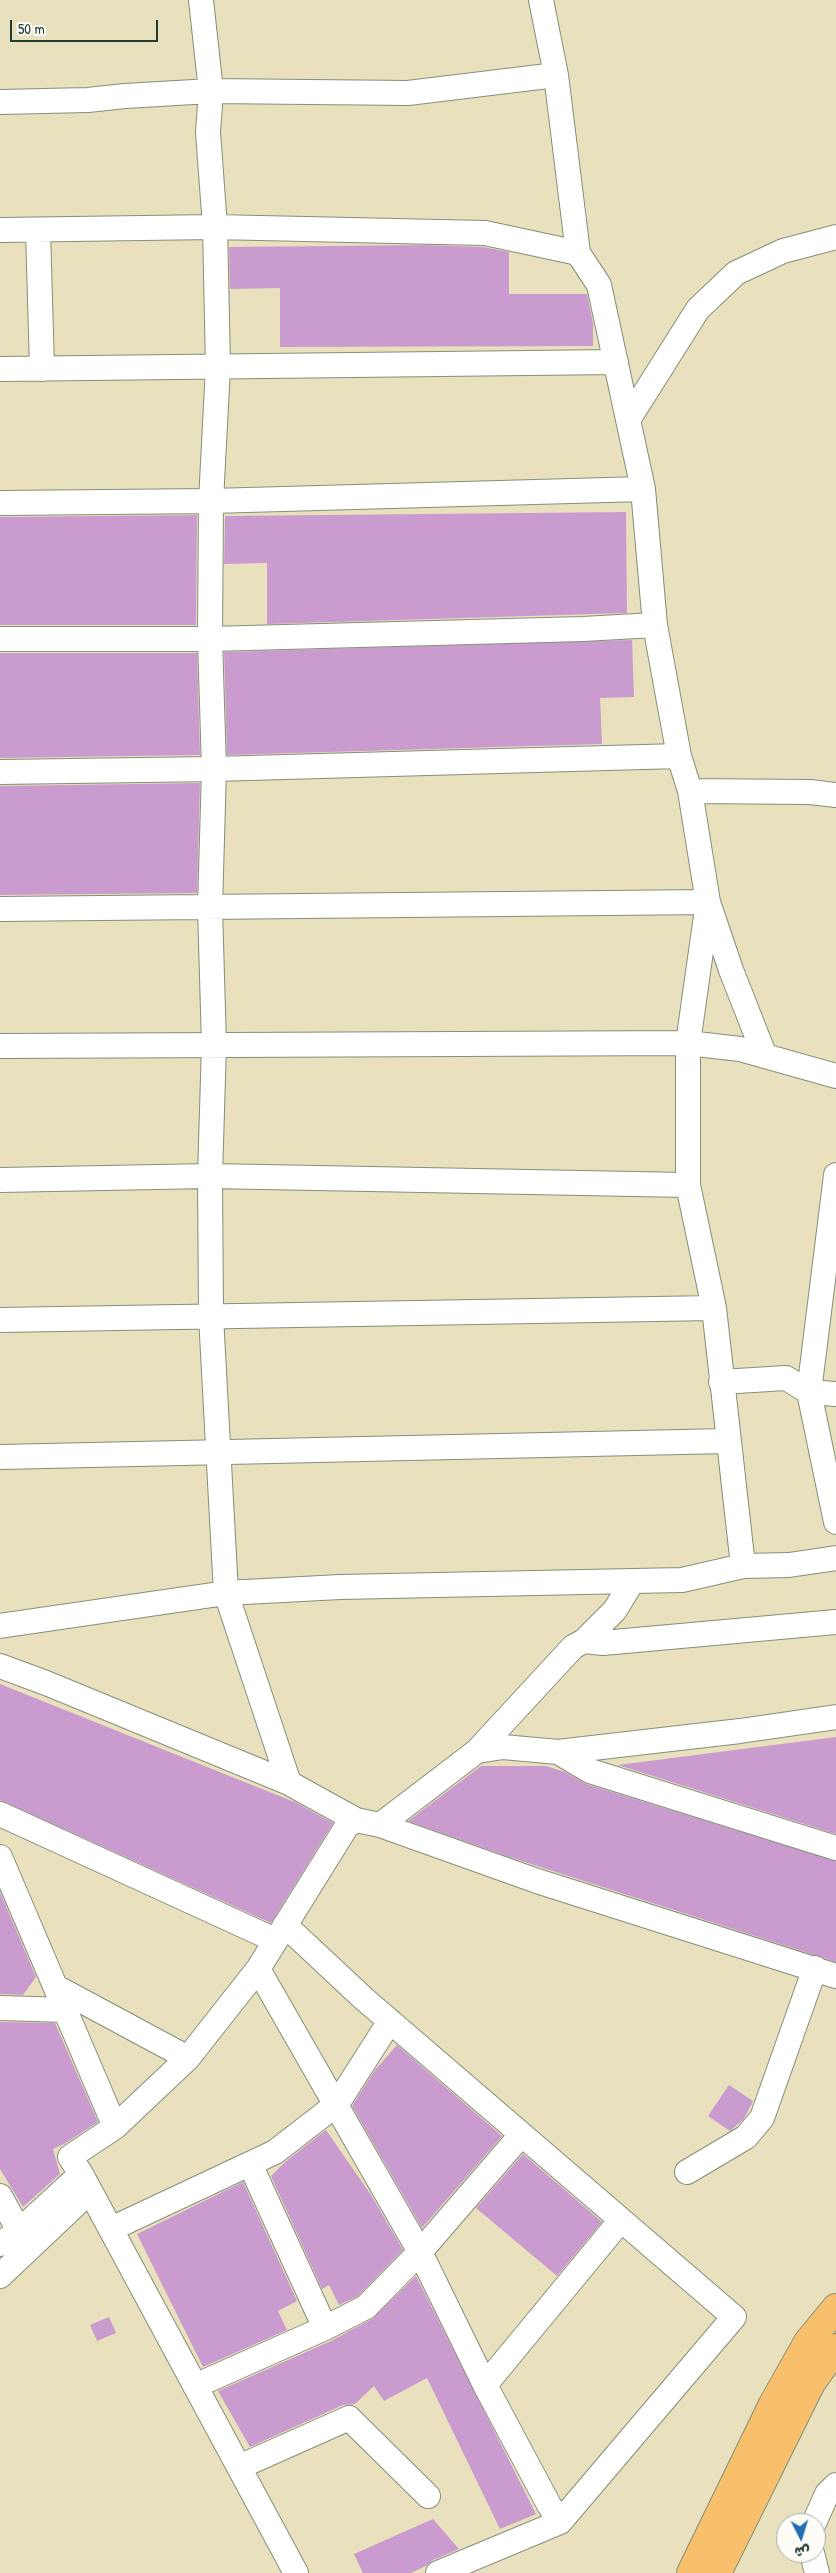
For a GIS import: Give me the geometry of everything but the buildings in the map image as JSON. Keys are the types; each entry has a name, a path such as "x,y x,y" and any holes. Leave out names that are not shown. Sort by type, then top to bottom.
{"highway":[{"path":"691,2573 773,2404 808,2342 836,2308"},
{"path":"717,2573 810,2383 836,2348"}],"street":[{"path":"201,0 211,91 208,132 214,227 218,367 210,501 210,639 214,769 210,908 214,1045 210,1176 211,1316 220,1452 226,1593 289,1783"},
{"path":"541,0 556,75 578,253 598,285 643,489 655,625 679,756 690,791 708,902 731,970 764,1054"},
{"path":"0,102 88,100 211,91 408,93 556,75"},
{"path":"0,230 214,227 485,233 578,253"},
{"path":"38,230 42,369"},
{"path":"628,420 698,309 736,273 783,251 836,237"},
{"path":"0,369 616,362"},
{"path":"0,503 210,501 643,489"},
{"path":"0,639 210,639 582,629 655,625"},
{"path":"0,772 214,769 679,756"},
{"path":"690,791 810,792 836,795"},
{"path":"0,909 708,902"},
{"path":"708,902 688,1043 688,1185 714,1308 727,1441 743,1566"},
{"path":"0,1046 688,1043 740,1049 764,1054 836,1076"},
{"path":"836,1175 808,1392 836,1522"},
{"path":"0,1180 210,1176 688,1185"},
{"path":"0,1320 714,1308"},
{"path":"721,1382 786,1378 808,1392 836,1394"},
{"path":"0,1457 727,1441"},
{"path":"0,1626 226,1593 340,1587 682,1580 743,1566 789,1565 836,1558"},
{"path":"380,1825 477,1750 573,1648 584,1641 615,1610 632,1582"},
{"path":"584,1641 603,1643 637,1641 836,1622"},
{"path":"0,1666 46,1683 289,1783 356,1820 380,1825 537,1881 825,1972 762,2118 746,2137 688,2172"},
{"path":"477,1750 502,1747 558,1752 730,1732 836,1717"},
{"path":"558,1752 590,1771 836,1848"},
{"path":"0,1814 280,1933 390,2021 734,2317 560,2522 438,2573"},
{"path":"296,2573 70,2156 115,2127 188,2058 258,1969 348,1826 356,1820"},
{"path":"0,1857 7,1892 56,1987 115,2127"},
{"path":"258,1969 420,2252 485,2385 560,2522"},
{"path":"56,1987 188,2058"},
{"path":"0,2008 66,2010"},
{"path":"111,2229 275,2152 337,2104 390,2021"},
{"path":"195,2386 325,2328 366,2307 420,2252 521,2134"},
{"path":"250,2164 325,2328"},
{"path":"0,2196 10,2237 85,2183"},
{"path":"0,2276 85,2183"},
{"path":"485,2385 621,2220"},
{"path":"239,2467 349,2418 428,2496"},
{"path":"819,2513 828,2494 836,2484"}]}
